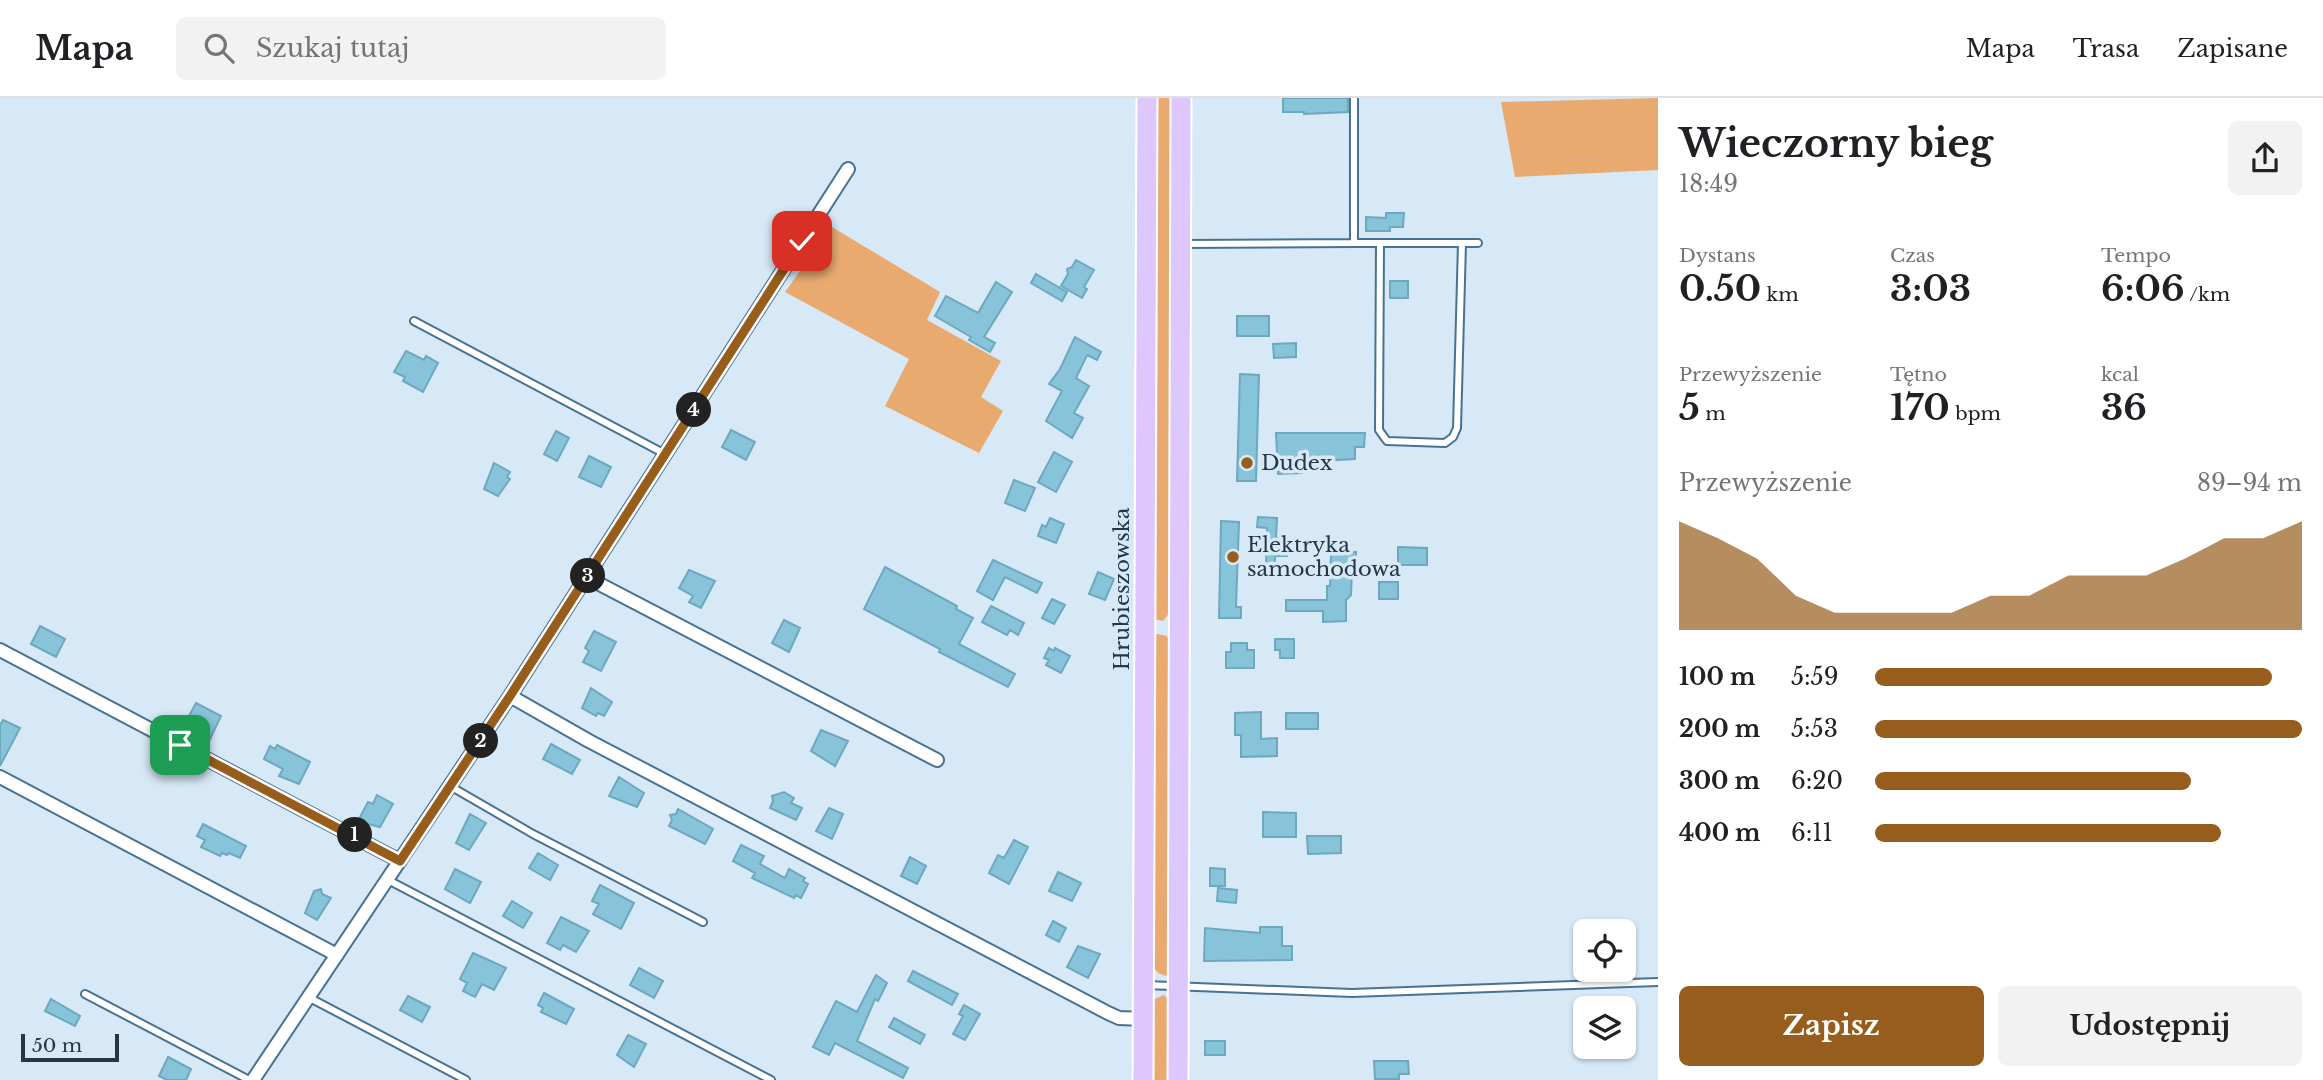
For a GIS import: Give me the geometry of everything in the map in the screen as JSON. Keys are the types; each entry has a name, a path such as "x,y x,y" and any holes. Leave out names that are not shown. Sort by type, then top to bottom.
{"main road":[{"name":"Hrubieszowska","path":"1143,1080 1147,98"},
{"path":"1178,1080 1181,98"},
{"path":"1145,628 1179,628"}],"street":[{"path":"251,1080 510,696 848,169"},
{"path":"586,577 937,760"},
{"path":"0,650 400,861"},
{"path":"510,696 589,741 1108,1013 1119,1018 1143,1019"},
{"path":"0,777 337,955"}],"lane":[{"path":"1354,98 1354,243"},
{"path":"1380,243 1379,430 1387,441 1445,443 1453,437 1457,428 1462,243"},
{"path":"1180,244 1478,243"},
{"path":"414,321 665,454"},
{"path":"450,786 533,834 704,922"},
{"path":"388,880 771,1080"},
{"path":"1144,985 1352,993 1658,982"},
{"path":"85,994 251,1080"},
{"path":"308,998 466,1080"}],"shaded area":[{"path":"1153,98 1172,98 1170,612 1163,621 1151,615"},
{"path":"1658,98 1658,170 1515,177 1501,102"},
{"path":"832,227 940,292 927,320 1001,361 981,397 1003,411 979,453 885,406 909,359 785,292"},
{"path":"1157,634 1167,636 1170,647 1169,972 1166,976 1158,973 1152,966 1153,637"},
{"path":"1164,995 1169,1001 1169,1080 1150,1080 1152,1000"}],"building":[{"path":"1283,98 1348,98 1348,112 1283,112"},
{"path":"1386,213 1404,213 1403,227 1390,227 1390,231 1366,231 1366,217 1386,218"},
{"path":"1076,260 1094,270 1084,287 1087,289 1082,298 1061,286 1068,274 1067,269 1072,267"},
{"path":"1036,274 1067,292 1062,301 1031,283"},
{"path":"1390,281 1408,281 1408,298 1390,298"},
{"path":"996,282 1012,292 984,337 995,343 990,352 969,340 971,337 935,316 946,296 978,313"},
{"path":"1237,316 1269,316 1269,336 1237,336"},
{"path":"1075,337 1101,352 1097,360 1087,355 1076,378 1089,386 1074,413 1083,418 1072,438 1046,421 1062,391 1049,384 1060,369"},
{"path":"1296,343 1296,357 1274,358 1273,344"},
{"path":"406,351 424,360 426,356 438,363 423,392 403,381 405,377 394,372"},
{"path":"1240,374 1259,375 1256,481 1237,481"},
{"path":"731,430 755,442 746,460 722,447"},
{"path":"556,431 569,438 557,461 544,454"},
{"path":"1276,433 1365,433 1364,447 1355,447 1355,459 1302,462 1302,473 1278,474"},
{"path":"1054,452 1072,462 1056,492 1038,482"},
{"path":"589,456 611,467 601,487 579,477"},
{"path":"494,463 510,472 507,477 510,479 498,496 484,489"},
{"path":"1014,480 1035,488 1025,511 1005,503"},
{"path":"1258,517 1277,518 1276,538 1288,539 1287,556 1275,556 1275,564 1266,564 1267,528 1257,527"},
{"path":"1050,518 1064,524 1056,543 1038,536 1042,525 1046,527"},
{"path":"1221,521 1239,522 1236,607 1241,607 1241,618 1219,618"},
{"path":"1398,547 1427,548 1427,565 1398,565"},
{"path":"1331,552 1356,552 1351,595 1346,600 1346,621 1323,622 1323,611 1286,611 1286,600 1327,600"},
{"path":"993,560 1042,583 1037,593 1005,577 993,600 977,591"},
{"path":"885,567 957,606 956,609 973,618 959,644 1015,674 1008,687 864,609"},
{"path":"689,570 715,581 701,608 689,602 693,596 679,588"},
{"path":"1098,572 1114,579 1105,600 1089,594"},
{"path":"1379,582 1398,582 1398,599 1379,599"},
{"path":"1052,599 1065,605 1054,624 1042,618"},
{"path":"991,606 1024,623 1018,635 1010,630 1007,635 982,622"},
{"path":"784,620 800,628 789,652 772,643"},
{"path":"40,626 65,639 56,657 31,644"},
{"path":"594,631 616,642 601,671 583,662 589,651 585,648"},
{"path":"1275,639 1294,639 1294,658 1280,658 1280,650 1275,650"},
{"path":"1231,643 1247,643 1247,650 1254,650 1254,668 1226,668 1226,652 1231,652"},
{"path":"1049,648 1054,651 1055,648 1070,656 1061,673 1046,665 1049,660 1044,658"},
{"path":"591,688 612,702 604,716 598,713 596,716 582,708"},
{"path":"196,703 221,716 210,739 184,725"},
{"path":"1261,712 1261,739 1277,738 1277,756 1241,757 1241,735 1235,735 1235,713"},
{"path":"1286,713 1318,713 1318,729 1286,729"},
{"path":"3,720 20,728 0,766 0,725"},
{"path":"821,730 848,741 835,766 811,751"},
{"path":"551,744 580,760 572,774 543,759"},
{"path":"277,745 310,762 299,784 279,776 283,769 264,759 270,746 275,749"},
{"path":"619,777 644,793 637,807 609,796"},
{"path":"784,792 794,798 791,803 802,808 796,820 770,808 772,796"},
{"path":"377,795 393,804 380,827 368,824 360,817 368,802 373,804"},
{"path":"829,808 843,814 832,839 816,831"},
{"path":"678,809 713,829 705,844 669,826 672,820 670,815 676,814"},
{"path":"1263,812 1296,813 1296,837 1263,837"},
{"path":"470,814 486,823 469,850 456,843"},
{"path":"203,824 246,846 240,858 229,853 222,853 220,856 201,847 205,840 197,836"},
{"path":"1307,836 1341,836 1341,853 1308,854"},
{"path":"1014,840 1028,847 1009,884 989,873 998,855 1004,858"},
{"path":"741,845 764,856 760,864 785,878 789,869 805,878 803,881 808,884 801,898 796,895 794,898 752,878 755,873 733,861"},
{"path":"538,853 558,865 550,880 529,868"},
{"path":"910,857 926,866 917,884 901,876"},
{"path":"1210,868 1225,869 1225,886 1210,886"},
{"path":"455,869 481,882 470,903 445,889"},
{"path":"1058,872 1081,883 1072,901 1049,891"},
{"path":"600,885 634,903 621,929 593,914 599,904 592,901"},
{"path":"1218,888 1237,890 1236,903 1217,901"},
{"path":"321,889 322,894 331,898 317,920 305,913 314,891"},
{"path":"512,901 532,913 523,928 503,916"},
{"path":"561,917 589,931 576,952 563,945 560,950 547,943"},
{"path":"1053,921 1066,928 1059,942 1046,935"},
{"path":"1260,927 1282,927 1282,946 1292,946 1292,960 1204,961 1205,928 1260,933"},
{"path":"1078,946 1100,954 1088,978 1067,967"},
{"path":"473,953 506,968 494,990 482,984 475,997 463,991 467,983 460,979"},
{"path":"639,968 663,981 654,998 630,985"},
{"path":"913,971 958,994 952,1005 908,981"},
{"path":"876,975 887,983 878,1001 875,999 857,1041 908,1068 903,1078 835,1043 829,1055 813,1047 836,1001 857,1012"},
{"path":"544,993 574,1009 566,1024 541,1012 543,1008 538,1005"},
{"path":"408,996 430,1007 422,1022 400,1010"},
{"path":"51,999 80,1016 75,1026 45,1011"},
{"path":"964,1005 980,1014 965,1040 953,1034 963,1016 959,1014"},
{"path":"894,1018 925,1035 920,1044 889,1027"},
{"path":"628,1035 646,1044 634,1067 617,1055"},
{"path":"1205,1041 1225,1041 1225,1055 1205,1055"},
{"path":"168,1057 191,1069 186,1080 167,1080 159,1076"},
{"path":"1374,1061 1408,1061 1409,1074 1399,1074 1399,1079 1375,1079"}],"place":[{"name":"Dudex","path":"1247,463"},
{"name":"Elektryka samochodowa","path":"1233,557"}],"route":[{"path":"180,745 400,861 510,696 802,241"}]}
